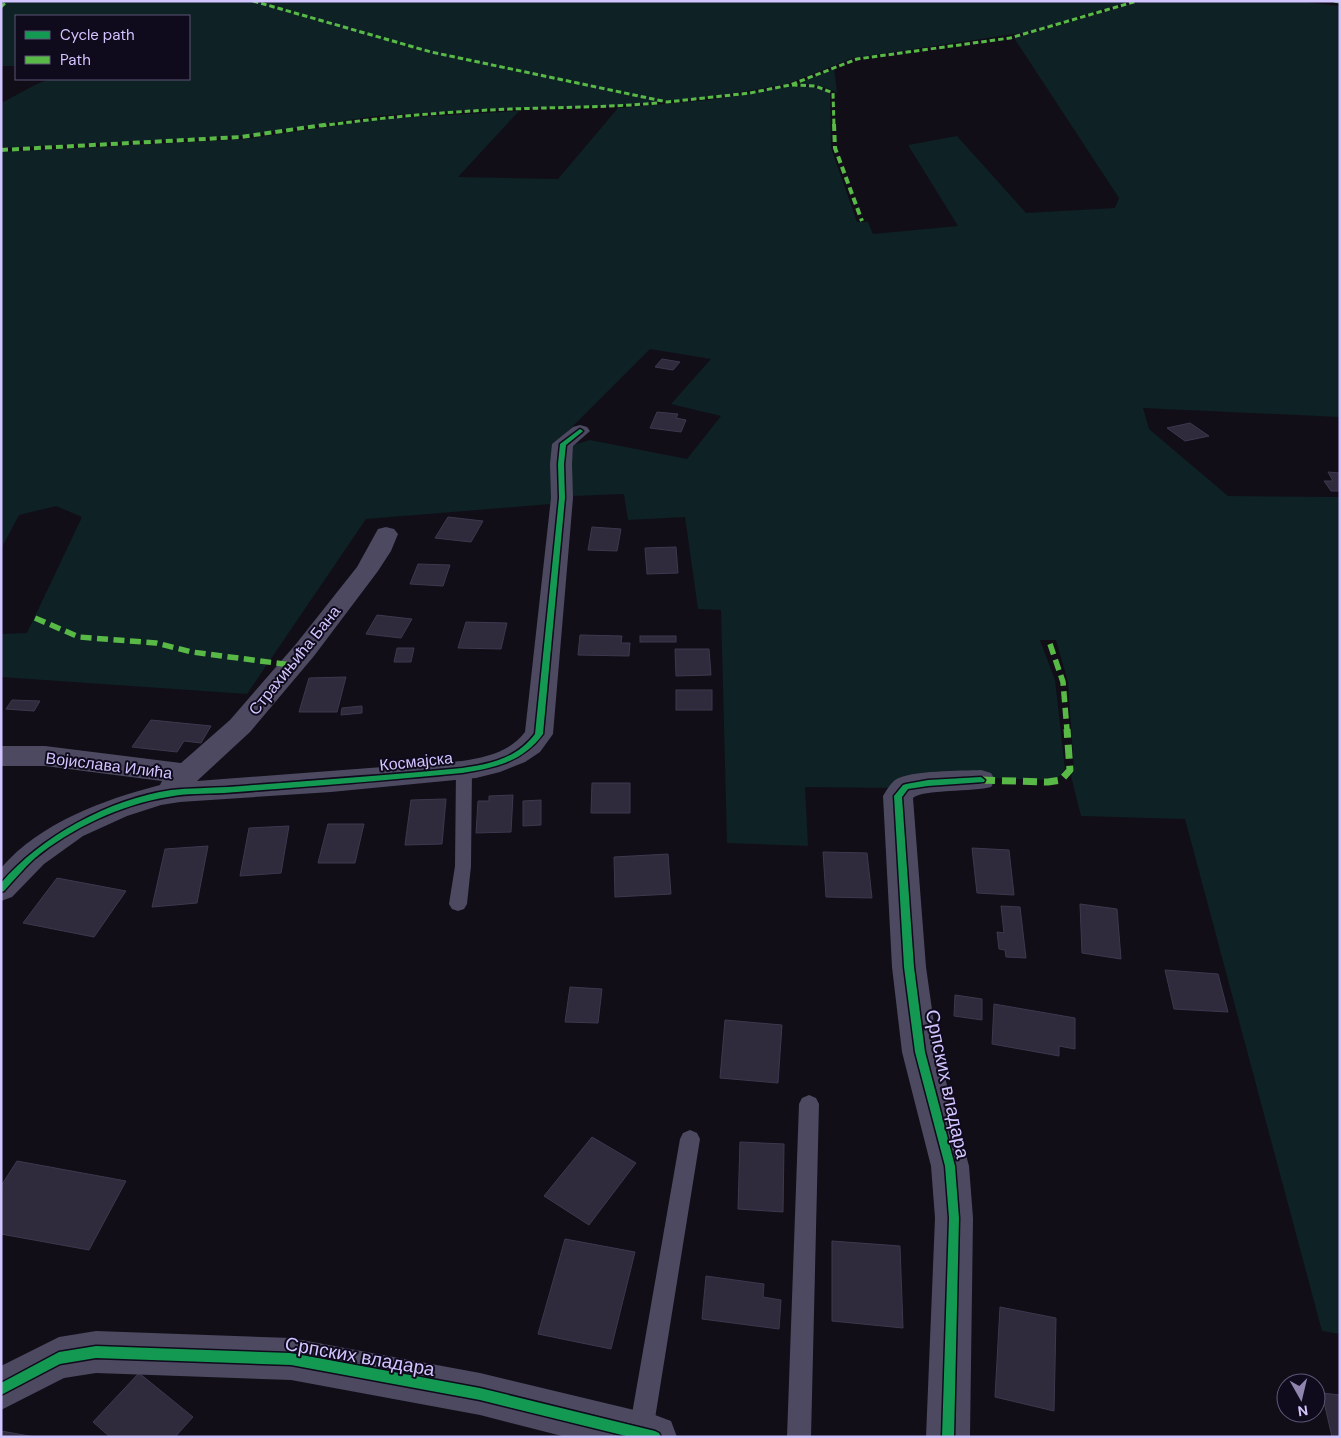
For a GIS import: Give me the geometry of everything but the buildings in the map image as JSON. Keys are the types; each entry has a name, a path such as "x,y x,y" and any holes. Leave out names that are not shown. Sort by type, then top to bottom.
{"street":[{"name":"Космајска","path":"1,888 35,854 65,833 123,806 163,794 464,770 479,768 509,758 527,748 539,734 562,498 560,464 563,444 580,431"},
{"name":"Страхињића Бана","path":"186,774 240,726 305,650 366,571 379,551 386,534"},
{"name":"Војислава Илића","path":"1,756 45,756 186,774"},
{"name":"Војислава Илића","path":"163,794 186,774"},
{"name":"Српских владара","path":"948,1437 954,1218 950,1166 920,1052 909,967 898,796 906,787 928,783 981,780"},
{"name":"Српских владара","path":"1,1389 59,1358 96,1352 291,1359 480,1394 648,1435"}],"lane":[{"path":"458,904 463,866 464,770"},
{"path":"799,1437 809,1104"},
{"path":"648,1435 690,1139"}],"green space":[{"path":"1,1 1131,1 1028,32 853,58 787,84 707,98 612,106 489,109 376,116 242,136 1,148 1,103 44,81 190,80 190,15 15,15 15,66 1,66"},
{"path":"1141,1 1296,1 1340,6 1340,417 1143,408 1149,429 1228,496 1340,497 1340,1334 1322,1331 1185,819 1081,816 1071,776 1074,770 1068,682 1056,640 1040,640 1055,680 1065,769 1058,778 1048,780 980,778 901,788 805,787 808,846 727,843 721,610 698,609 685,517 628,520 624,494 571,496 573,445 590,440 687,459 721,416 671,404 711,359 650,349 556,443 551,504 366,519 247,694 1,677 1,634 27,633 82,517 56,506 19,515 1,549 1,152 246,139 379,119 519,111 458,177 558,179 618,108 709,100 790,86 812,87 824,90 830,94 831,148 857,222 868,222 873,234 958,226 908,145 957,136 1026,213 1115,208 1119,198 1014,38"},
{"path":"834,68 837,93 822,87 796,84"}],"marked path":[{"path":"1,7 7,1"},
{"path":"253,1 431,52 667,102 750,93 790,85 857,59 1010,38 1137,1"},
{"path":"1334,1 1340,2"},
{"path":"792,85 815,86 833,93 835,148 862,221"},
{"path":"1,150 241,137 375,118 489,110 612,107 657,103"},
{"path":"35,618 79,637 156,643 192,652 291,665"},
{"path":"981,780 1048,782 1061,780 1070,770 1063,682 1050,644"}],"cycle path":[{"path":"1,889 33,856 73,829 117,808 161,795 462,771 490,766 515,756 527,748 539,734 562,498 561,464 563,444 580,431"},
{"path":"948,1437 954,1218 950,1166 920,1052 909,967 898,796 906,787 928,783 981,780"},
{"path":"1,1389 59,1358 96,1352 291,1359 480,1394 655,1437"}]}
